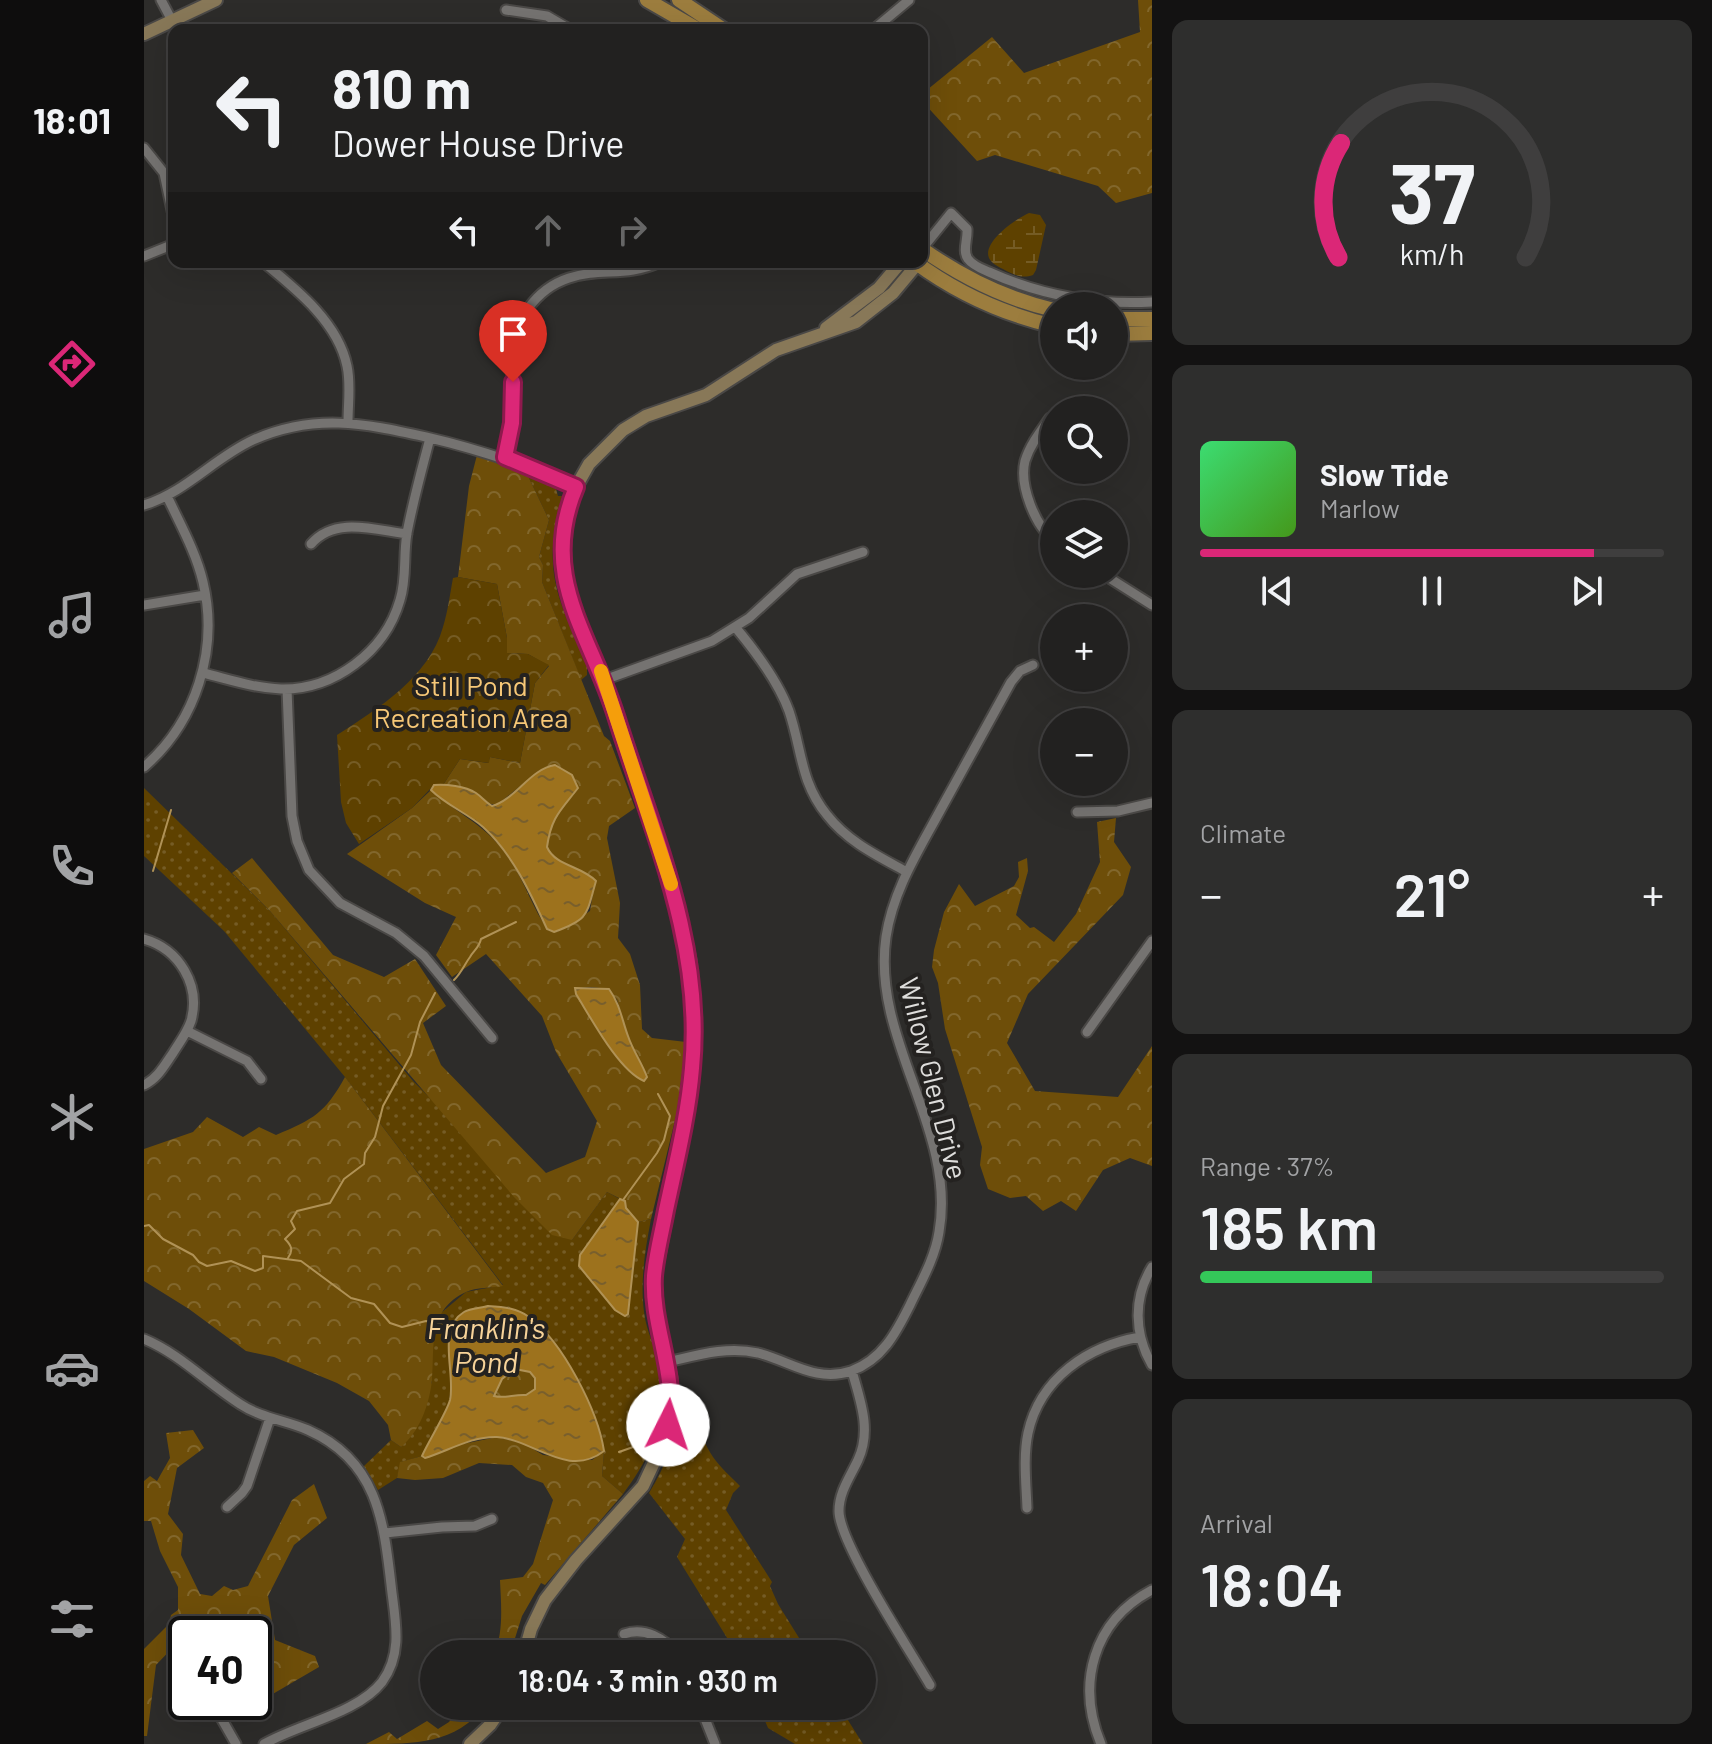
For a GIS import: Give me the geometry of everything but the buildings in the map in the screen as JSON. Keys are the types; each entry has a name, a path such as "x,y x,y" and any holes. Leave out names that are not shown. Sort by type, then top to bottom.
{"main road":[{"path":"679,0 715,24"},
{"path":"655,2 690,24"},
{"path":"928,253 991,290 1040,306"},
{"path":"926,268 982,302 1040,322"},
{"path":"1128,319 1152,319"},
{"path":"1128,334 1152,333"}],"street":[{"path":"161,0 174,24"},
{"path":"178,24 216,0"},
{"path":"880,24 909,0"},
{"path":"506,10 547,16 561,24"},
{"path":"144,34 168,28"},
{"path":"144,148 164,173 168,192"},
{"path":"928,242 951,213 967,229 968,259 1004,279 1052,294 1121,303 1152,302"},
{"path":"144,256 168,246"},
{"path":"270,268 322,316 337,339 349,379 348,422"},
{"path":"505,457 514,403 512,349 520,323 533,301 552,285 577,275 633,272 644,268"},
{"path":"821,332 871,295 896,268"},
{"path":"528,1640 536,1616 554,1587 643,1486 661,1452 671,1410 668,1362 657,1317 654,1279 688,1103 694,1049 693,994 679,911 604,680 568,597 562,567 564,524 576,487 598,452 631,425 646,416 706,395 768,354 821,332 856,322 893,293 914,268"},
{"path":"144,505 167,496 232,451 266,434 303,425 348,422 505,457 576,487"},
{"path":"1040,432 1024,465 1028,499 1040,525"},
{"path":"203,673 261,687 287,689 337,676 361,660 380,640 400,600 407,534 430,438"},
{"path":"144,767 161,751 182,722 203,673 208,636 205,595 197,563 167,496"},
{"path":"311,544 324,531 341,526 407,534"},
{"path":"604,680 712,641 736,628 797,574 863,552"},
{"path":"1125,588 1152,605"},
{"path":"144,605 205,595"},
{"path":"736,628 783,697 803,770 818,803 852,840 907,872"},
{"name":"Willow Glen Drive","path":"852,1371 874,1358 893,1338 930,1264 941,1220 942,1193 936,1157 891,1017 884,976 889,920 907,872 1011,682 1020,671 1033,665"},
{"path":"287,689 292,816 297,841 309,870 340,903 396,933 424,956 492,1038"},
{"path":"1077,812 1118,811 1152,803"},
{"path":"144,939 168,951 188,977 193,1010 187,1031 160,1073 144,1085"},
{"path":"1087,1032 1152,941"},
{"path":"187,1031 247,1061 261,1079"},
{"path":"1152,1267 1139,1306 1140,1337 1152,1365"},
{"path":"1027,1508 1026,1443 1035,1411 1045,1394 1068,1367 1087,1354 1114,1342 1140,1337"},
{"path":"144,1339 168,1351 240,1404 317,1434 353,1463 373,1493 385,1533 397,1633 395,1653 385,1678 360,1702 264,1744"},
{"path":"668,1362 732,1350 759,1354 816,1374 852,1371 866,1428 862,1451 840,1501 842,1531 930,1685"},
{"path":"227,1507 247,1486 270,1418"},
{"path":"385,1533 475,1526 492,1519"},
{"path":"1101,1744 1090,1706 1093,1659 1100,1640 1116,1617 1152,1590"},
{"path":"624,1634 645,1632 663,1640"},
{"path":"222,1720 236,1744"},
{"path":"470,1744 493,1720"},
{"path":"706,1720 715,1744"}],"green space":[{"path":"1138,0 1152,0 1152,193 1116,203 1098,186 995,155 977,161 928,108 928,89 992,37 1024,73 1140,32"},
{"path":"1029,213 1040,215 1046,225 1036,270 1033,275 1022,276 993,263 988,252 1002,231"},
{"path":"477,455 528,476 549,520 539,557 543,565 542,582 635,808 609,826 607,838 620,903 618,938 630,954 640,985 642,1029 652,1038 686,1042 677,1112 651,1219 638,1222 626,1208 625,1201 607,1192 572,1240 552,1235 514,1197 270,911 232,873 252,858 333,955 384,977 415,959 446,1006 423,1023 441,1065 546,1173 585,1157 597,1121 556,1052 542,1016 486,954 452,977 436,955 456,917 425,903 347,854 412,808 431,790 482,829 501,848 549,931 557,932 590,911 595,881 556,858 547,847 555,818 574,794 535,774 498,804 488,803 468,790 443,785 460,759 488,763 490,757 520,763 535,683 549,666 528,654 507,653 497,584 458,577 469,486","holes":["576,988 609,989 617,1000 629,1039 647,1077 629,1071 576,994"]},
{"path":"528,476 556,489 558,496 562,496 553,544 553,564 560,600 587,663 587,675 581,680 542,582 543,565 539,557 549,520"},
{"name":"Still Pond Recreation Area","path":"453,578 497,584 507,653 528,654 549,665 535,683 520,763 490,757 489,763 460,759 443,785 434,785 412,808 359,844 346,823 341,802 337,735 400,690 426,661 443,627"},
{"path":"144,788 270,911 413,1081 572,1240 607,1192 620,1199 580,1255 628,1314 638,1222 651,1219 643,1300 647,1326 660,1366 662,1402 650,1450 623,1494 602,1476 604,1451 601,1433 509,1307 489,1306 464,1312 450,1332 452,1375 449,1403 422,1456 401,1462 397,1478 378,1490 364,1466 391,1440 401,1447 432,1382 432,1342 441,1313 466,1292 503,1285 345,1077 224,931 144,856"},
{"path":"1116,818 1114,842 1131,867 1123,895 1028,994 1007,1043 1035,1091 1118,1097 1152,1046 1152,1166 1130,1158 1103,1170 1076,1211 1061,1201 1043,1211 1026,1196 1010,1198 988,1189 980,1165 982,1147 945,1029 938,983 932,967 934,950 944,912 959,884 975,906 1014,886 1019,877 1018,862 1027,858 1028,871 1016,915 1030,928 1034,927 1054,942 1076,914 1100,862 1097,822"},
{"path":"345,1077 503,1286 470,1290 445,1309 436,1330 429,1399 418,1425 401,1447 391,1440 388,1425 369,1401 337,1383 274,1357 246,1351 144,1281 144,1149 193,1132 207,1117 243,1137 259,1127 276,1135 317,1114"},
{"path":"515,1369 529,1372 535,1378 535,1389 526,1395 493,1396 502,1379"},
{"path":"679,1411 697,1428 713,1457 740,1486 733,1493 726,1510 772,1582 770,1586 778,1604 800,1640 728,1640 677,1557 685,1539 649,1493 660,1474 675,1433"},
{"path":"193,1430 204,1448 177,1468 168,1514 183,1534 181,1555 200,1594 212,1596 224,1586 233,1590 248,1586 292,1500 314,1484 327,1518 294,1545 268,1596 271,1616 171,1616 178,1610 178,1587 160,1551 151,1521 144,1521 144,1481 150,1476 157,1481 170,1458 166,1433"},
{"path":"497,1437 525,1444 543,1455 592,1460 604,1451 602,1476 623,1494 545,1585 541,1583 522,1616 514,1640 498,1640 501,1627 500,1580 523,1577 533,1564 553,1500 543,1483 526,1477 512,1465 479,1463 443,1478 397,1478 400,1462 422,1456 425,1458 458,1445"},
{"path":"272,1621 275,1640 315,1656 319,1667 272,1694"},
{"path":"168,1625 168,1652 156,1665 147,1736 144,1736 144,1649"},
{"path":"473,1720 447,1735 433,1739 366,1744 389,1732 397,1739 427,1721 438,1729 449,1722"},
{"path":"765,1720 848,1720 863,1744 795,1744 768,1728"}],"water":[{"path":"555,765 572,775 578,788 554,821 547,847 556,858 596,881 585,914 554,932 547,929 520,875 493,837 431,790 434,785 461,787 476,793 492,806 538,772"},
{"path":"575,988 609,989 647,1077 644,1081 615,1055"},
{"path":"620,1199 625,1201 626,1208 638,1222 628,1314 625,1316 615,1310 579,1266 580,1255"},
{"name":"Franklin's Pond","path":"485,1307 510,1308 542,1328 577,1378 595,1417 604,1451 591,1459 564,1460 511,1440 488,1437 425,1458 422,1456 450,1400 451,1329 464,1312","holes":["515,1369 530,1372 535,1378 535,1389 526,1395 494,1396 502,1379"]}],"waterway":[{"path":"153,871 171,810"},
{"path":"454,980 481,939 516,922"},
{"path":"288,1258 291,1248 285,1239 295,1229 291,1221 297,1211 330,1203 344,1179 364,1164 365,1153 375,1137 383,1106 411,1055 420,1022 435,993"},
{"path":"623,1200 664,1140 670,1116 658,1094"},
{"path":"144,1226 149,1225 163,1239 207,1266 231,1261 255,1271 263,1268 263,1256 301,1261 351,1298 374,1304 390,1323 402,1327 426,1321 441,1323"},
{"path":"619,1452 636,1446 650,1447"}],"slow traffic":[{"path":"601,671 671,884"}],"route":[{"path":"513,382 512,423 505,457 576,487 562,533 564,583 614,709 668,874 690,962 695,1026 692,1069 654,1279 654,1301 671,1380 668,1425"}]}
